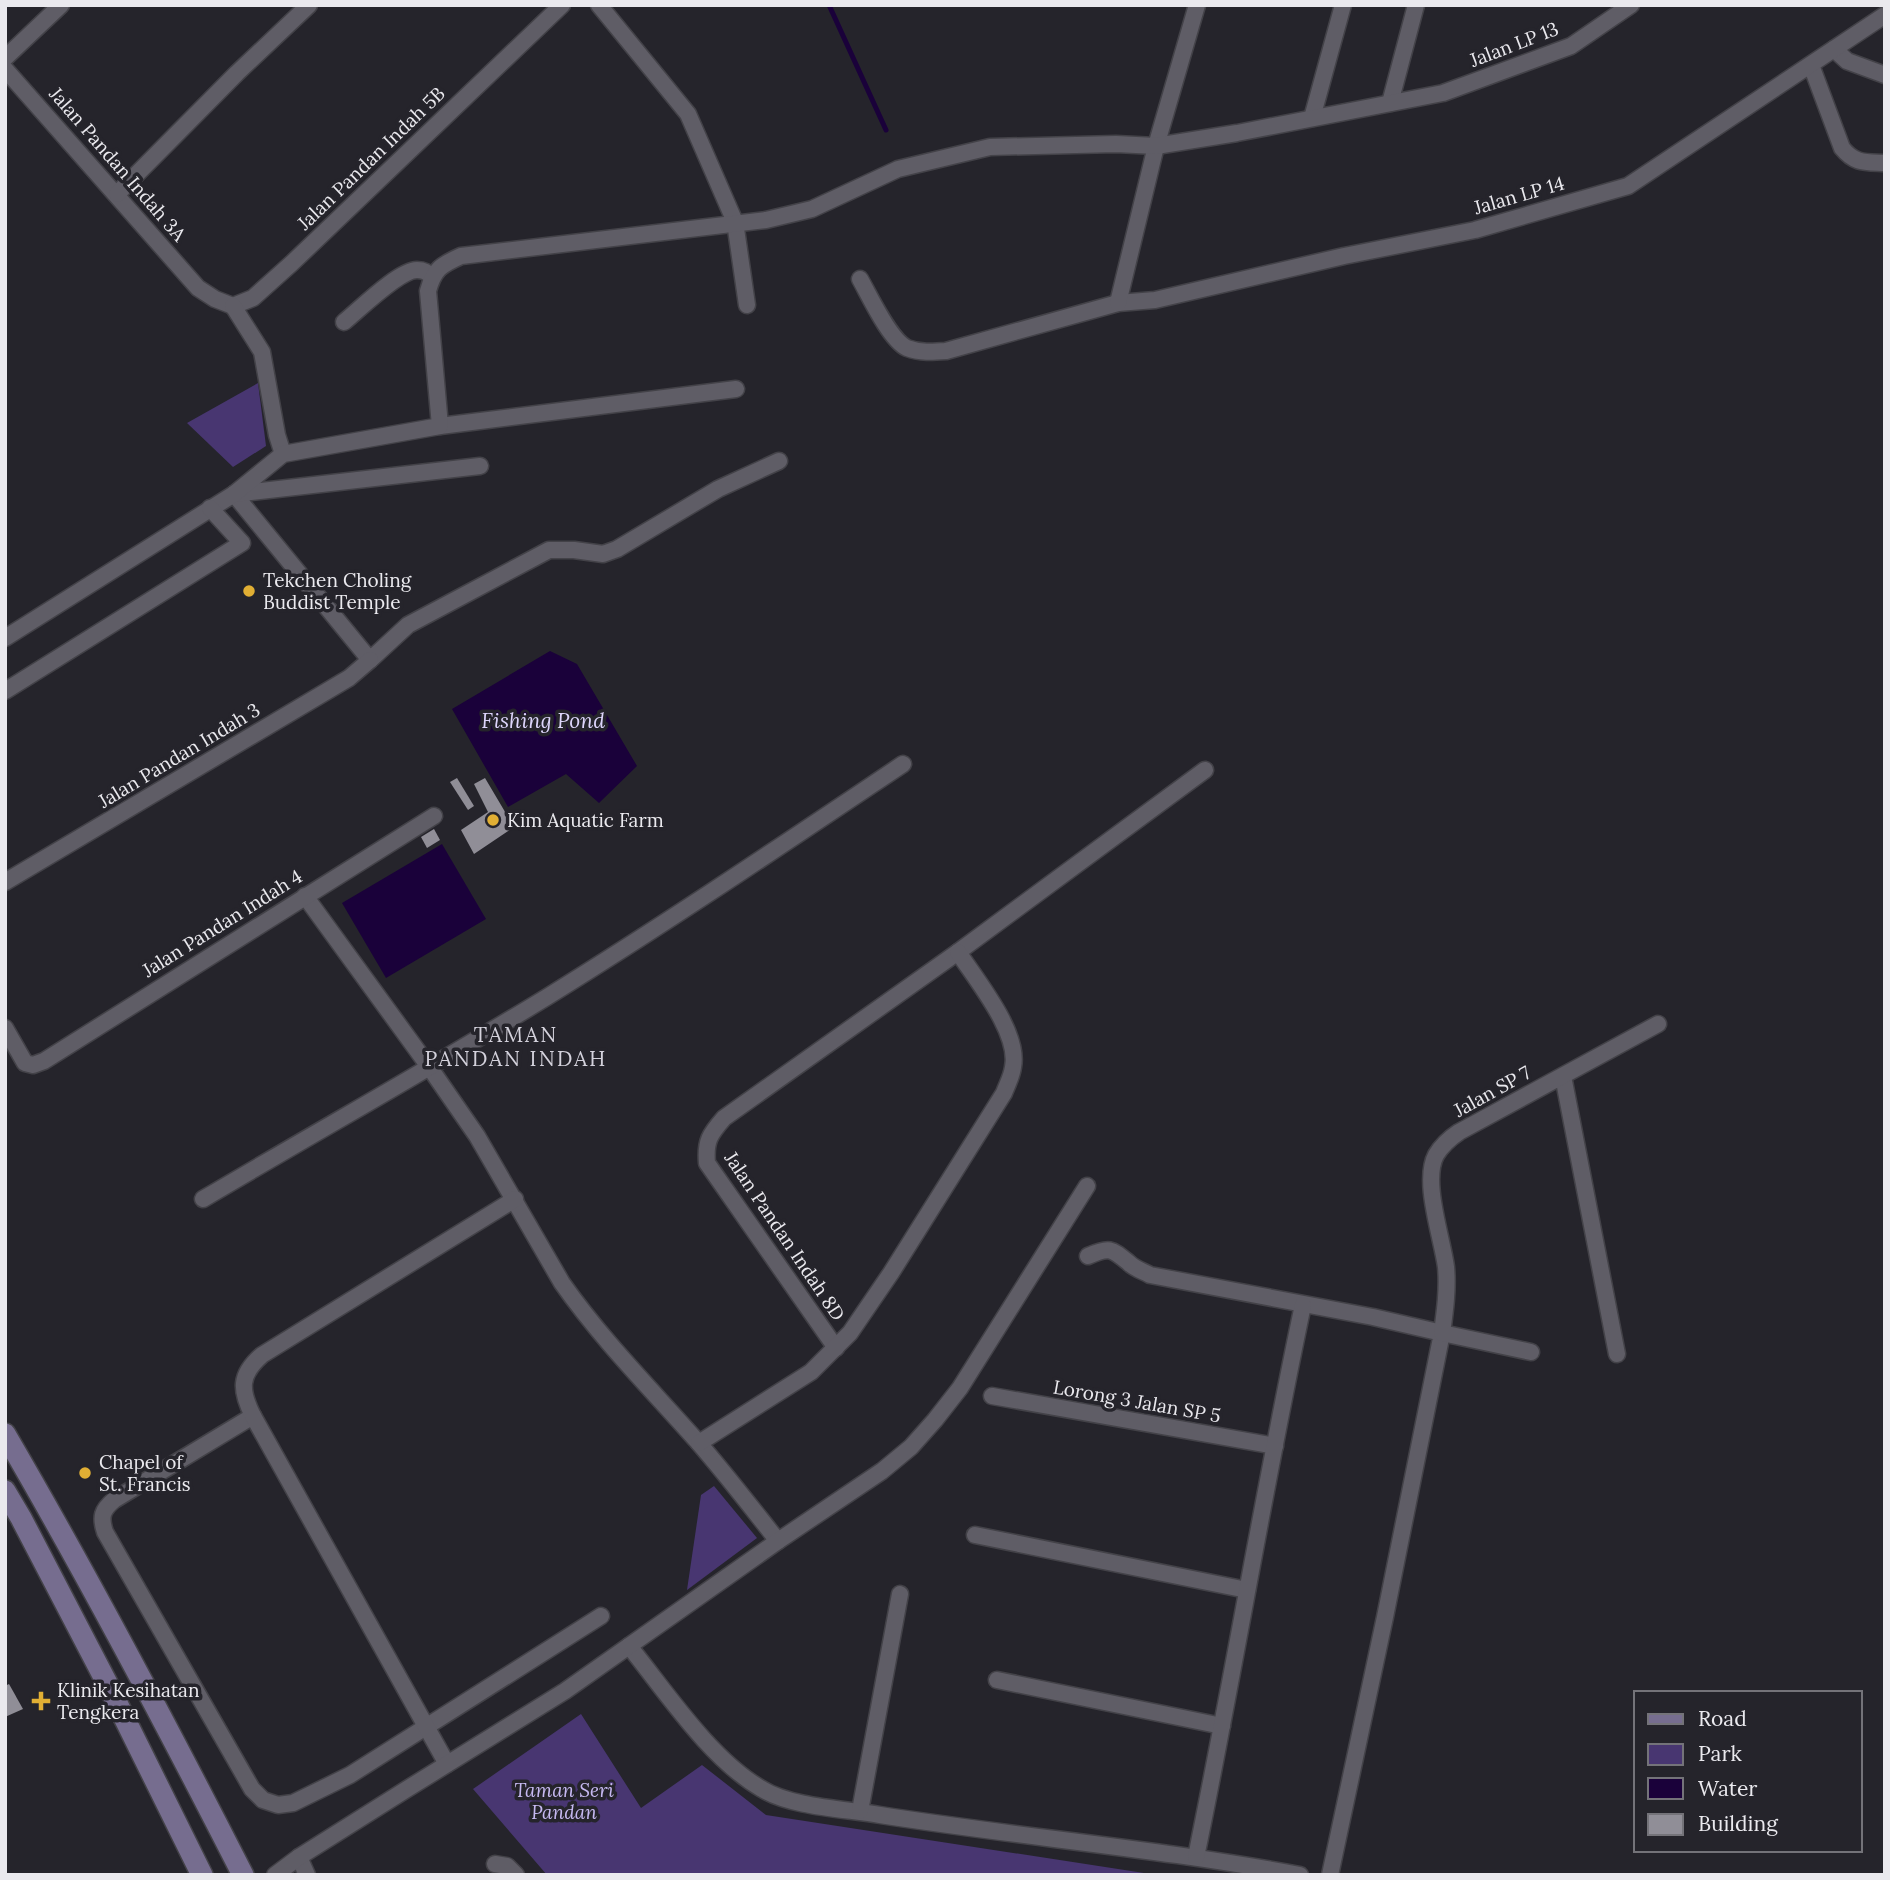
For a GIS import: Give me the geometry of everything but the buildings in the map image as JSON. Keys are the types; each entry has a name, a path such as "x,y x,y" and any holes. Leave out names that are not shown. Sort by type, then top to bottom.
{"street":[{"path":"5,58 61,5"},
{"path":"117,194 309,5"},
{"name":"Jalan Pandan Indah 5B","path":"233,306 253,298 292,263 562,5"},
{"path":"599,5 688,114 735,222 747,305"},
{"path":"1118,303 1156,146 1198,5"},
{"path":"1312,118 1343,5"},
{"path":"1390,103 1416,5"},
{"name":"Jalan LP 13","path":"432,277 443,264 461,256 766,220 812,209 898,169 990,147 1116,144 1156,146 1443,93 1571,46 1620,8"},
{"name":"Jalan LP 14","path":"860,279 895,340 907,348 924,352 946,351 1118,303 1154,300 1344,256 1475,230 1628,186 1885,15"},
{"path":"1834,49 1847,61 1885,75"},
{"path":"1811,65 1842,148 1850,157 1859,161 1885,163"},
{"name":"Jalan Pandan Indah 3A","path":"5,69 198,288 233,306"},
{"path":"344,322 397,278 414,270 425,270 432,277 428,291 440,426"},
{"path":"233,306 262,352 276,435 283,454"},
{"path":"5,638 234,494 283,454 440,426 736,389"},
{"name":"Jalan Pandan Indah 3","path":"5,882 349,678 408,625 549,550 603,554 617,549 718,489 779,461"},
{"path":"234,494 480,466"},
{"path":"234,494 370,660"},
{"path":"5,691 242,544 210,508"},
{"path":"203,1199 430,1068 550,995 903,764"},
{"path":"699,1443 811,1372 850,1333 891,1273 1003,1093 1013,1067 1012,1045 1006,1026 958,952 1205,770"},
{"name":"Jalan Pandan Indah 4","path":"5,1028 25,1063 33,1065 44,1061 434,816"},
{"path":"304,896 477,1136 578,1306 598,1332 699,1443 778,1541"},
{"name":"Jalan Pandan Indah 8D","path":"836,1348 706,1163 705,1146 724,1118 958,952"},
{"name":"Jalan SP 7","path":"1330,1875 1442,1333 1447,1286 1431,1188 1430,1172 1436,1156 1445,1142 1460,1132 1658,1024"},
{"path":"1563,1076 1617,1354"},
{"path":"275,1875 299,1857 565,1691 882,1471 911,1447 960,1388 1087,1185"},
{"path":"447,1764 253,1416 243,1387 245,1375 252,1363 262,1355 515,1199"},
{"path":"1088,1256 1111,1250 1120,1254 1138,1270 1150,1275 1373,1317 1531,1352"},
{"path":"1196,1857 1303,1305"},
{"name":"Lorong 3 Jalan SP 5","path":"992,1396 1275,1447"},
{"path":"253,1416 114,1500 102,1514 105,1532 252,1788 263,1800 278,1805 293,1803 349,1775 601,1616"},
{"path":"5,1434 159,1711 243,1875"},
{"path":"5,1491 115,1699 202,1875"},
{"path":"21,1518 45,1503"},
{"path":"975,1535 1247,1590"},
{"path":"860,1811 900,1594"},
{"path":"629,1646 704,1739 743,1777 785,1800 923,1822 1196,1857 1300,1875"},
{"path":"997,1680 1222,1726"},
{"path":"299,1857 307,1875"},
{"path":"495,1864 507,1866 516,1875"}],"green space":[{"path":"258,383 266,446 233,467 187,423"},
{"path":"714,1486 757,1538 687,1590 701,1495"},
{"name":"Taman Seri Pandan","path":"581,1714 641,1808 702,1765 766,1815 1144,1875 547,1875 473,1789"}],"water":[{"name":"Fishing Pond","path":"550,651 577,664 637,766 599,803 566,774 508,807 452,709"},
{"path":"442,844 486,919 386,978 342,903"}],"waterway":[{"path":"829,5 886,130"}],"place":[{"name":"Tekchen Choling Buddist Temple","path":"249,591"},
{"name":"Kim Aquatic Farm","path":"493,820"},
{"name":"Chapel of St. Francis","path":"85,1473"},
{"name":"Klinik Kesihatan Tengkera","path":"41,1701"}],"district":[{"name":"TAMAN PANDAN INDAH","path":"516,1047"}]}
